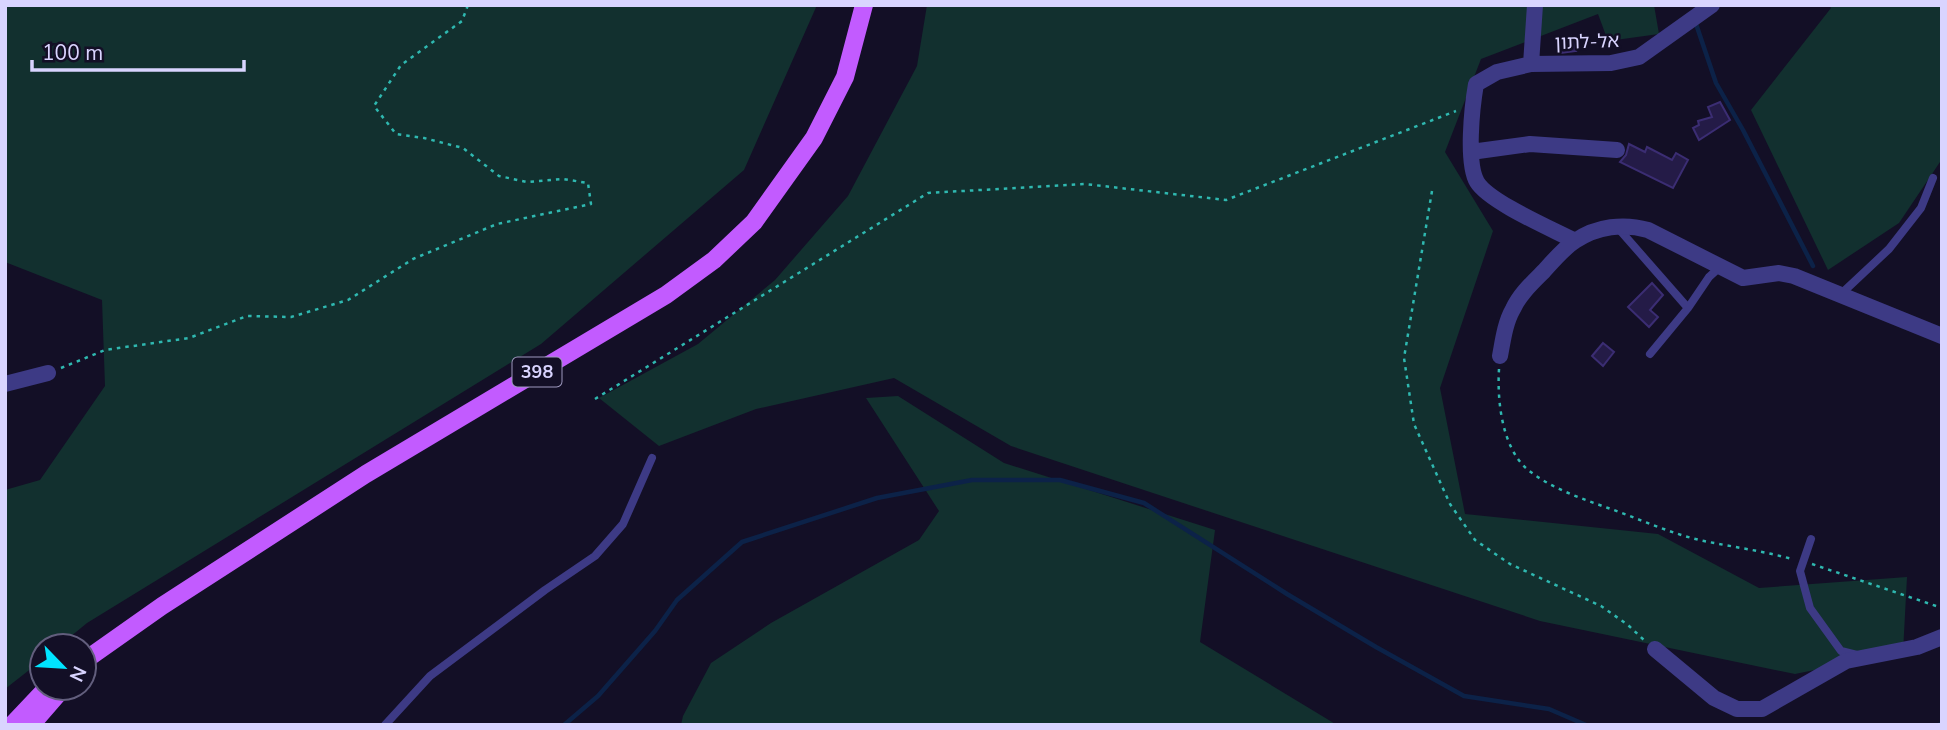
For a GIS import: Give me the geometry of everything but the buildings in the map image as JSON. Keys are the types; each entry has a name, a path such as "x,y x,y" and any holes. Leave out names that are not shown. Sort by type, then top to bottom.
{"main road":[{"name":"398","path":"98,652 162,606 355,481 666,295 714,260 754,222 814,138 845,77 864,5"},
{"name":"398","path":"98,655 106,647"},
{"path":"12,725 34,702"},
{"path":"31,725 51,702"}],"street":[{"path":"1531,64 1535,5"},
{"name":"אל-לתון","path":"1472,105 1476,85 1497,72 1531,64 1611,63 1639,57 1712,5"},
{"path":"1472,105 1471,166 1476,181 1492,198 1575,241"},
{"path":"1471,152 1530,144 1617,150"},
{"path":"1500,356 1504,331 1520,295 1575,241 1616,226 1636,226 1648,230 1743,278 1779,273 1794,276 1942,336"},
{"path":"5,384 48,373"},
{"path":"1655,649 1714,698 1737,709 1762,709 1846,661 1917,647 1942,637"}],"lane":[{"path":"1841,294 1889,250 1921,208 1933,178"},
{"path":"1616,226 1688,307"},
{"path":"1650,354 1709,277 1720,267"},
{"path":"385,725 430,676 595,556 623,524 652,458"},
{"path":"1811,539 1800,571 1810,608 1841,651 1866,657"}],"path":[{"path":"48,373 105,350 189,338 247,316 291,317 348,300 413,259 497,224 592,204 588,183 563,179 527,182 499,176 463,148 396,134 374,106 401,65 462,21 468,5"},
{"path":"595,399 928,193 1085,184 1226,201 1472,105"},
{"path":"1432,191 1404,358 1414,424 1450,504 1475,540 1510,564 1601,606 1655,649"},
{"path":"1500,356 1497,392 1503,424 1514,453 1526,468 1550,484 1669,531 1702,541 1760,550 1804,561 1942,608"}],"green space":[{"path":"5,5 817,5 744,170 541,344 76,632 28,632 28,671 5,689 5,490 40,480 105,386 102,300 5,262"},
{"path":"927,5 1654,5 1659,34 1608,41 1598,14 1481,59 1445,152 1493,231 1440,388 1465,514 1658,534 1759,588 1907,577 1903,652 1795,674 1540,621 1011,446 894,378 756,409 659,446 599,398 698,344 775,280 848,196 917,66"},
{"path":"1829,5 1942,5 1942,159 1899,223 1828,270 1751,110 1831,8"},
{"path":"898,396 1004,463 1215,530 1200,642 1337,725 681,725 683,716 711,663 771,623 919,540 939,511 866,398"}],"waterway":[{"path":"1695,21 1716,83 1813,266"},
{"path":"564,725 598,696 655,631 677,600 742,542 877,498 972,480 1060,480 1144,503 1287,594 1464,696 1549,709 1586,725"}]}
